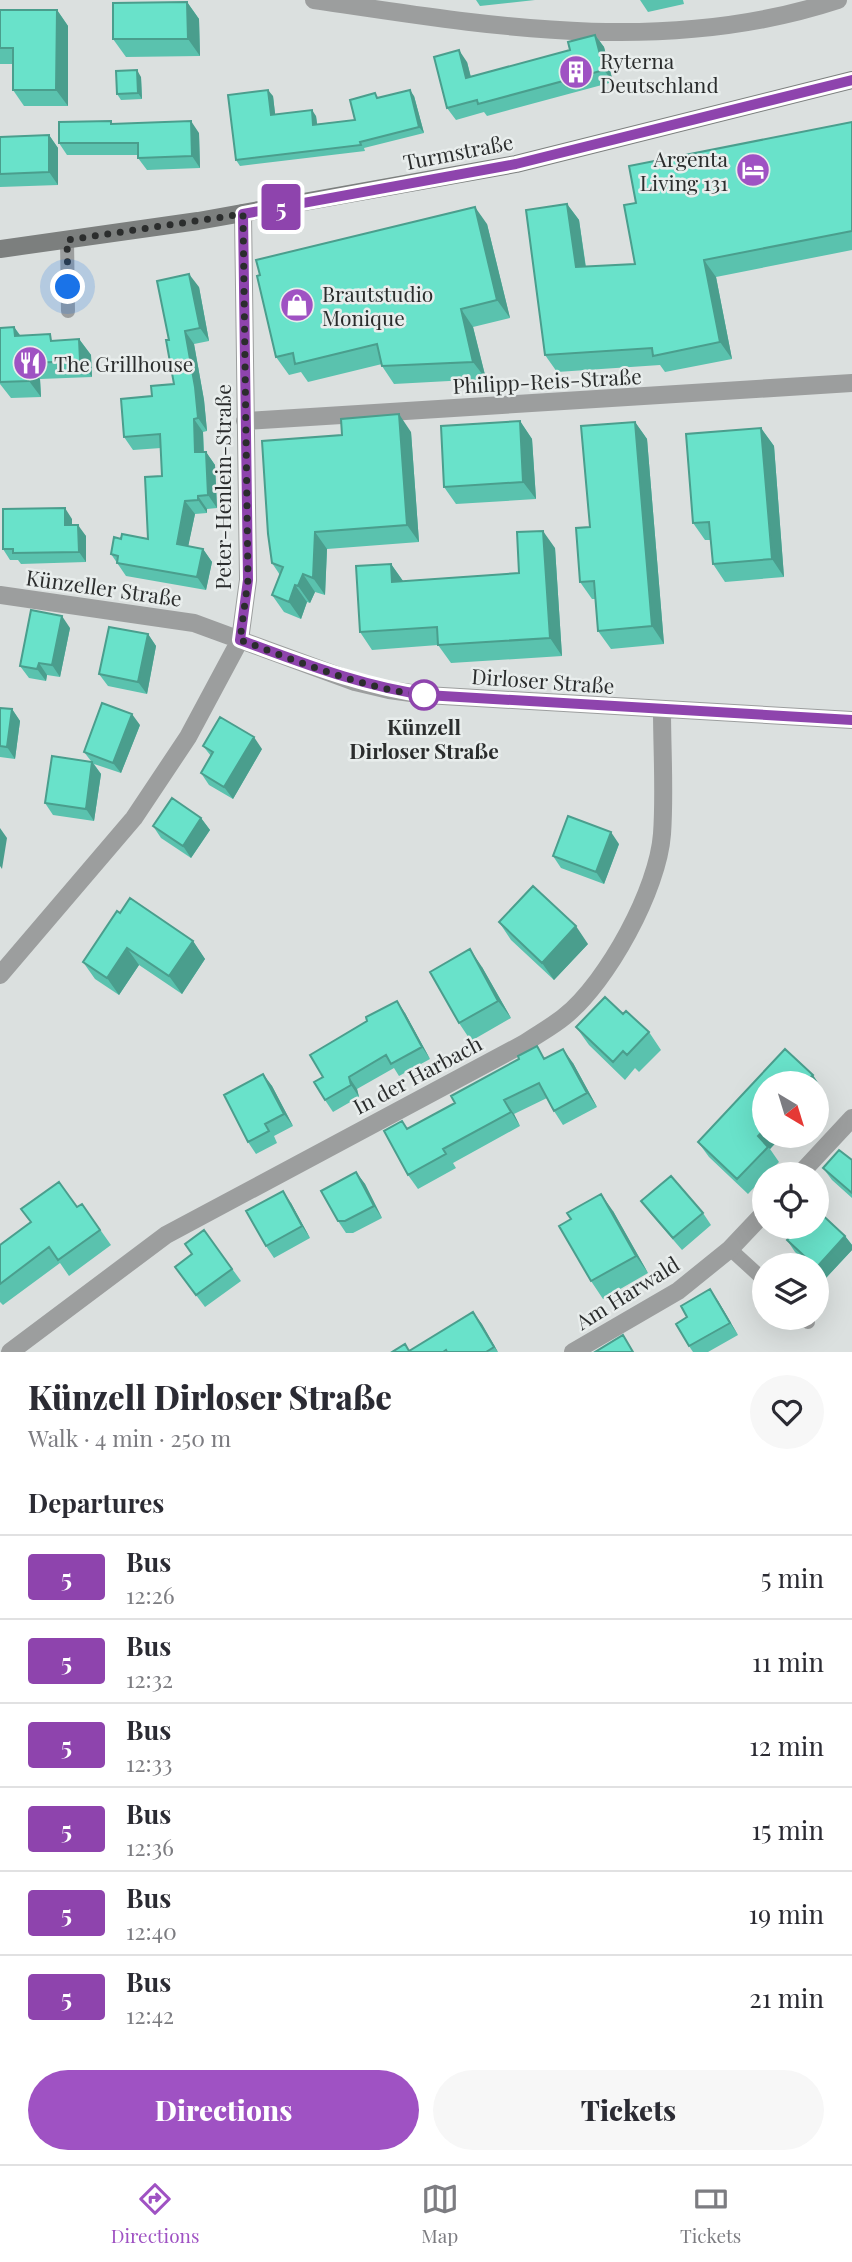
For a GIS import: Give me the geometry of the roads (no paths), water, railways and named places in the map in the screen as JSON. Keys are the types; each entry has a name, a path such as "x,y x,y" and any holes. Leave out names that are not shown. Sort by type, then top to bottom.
{"main road":[{"name":"Turmstraße","path":"0,248 243,214 516,164 852,80"}],"street":[{"path":"314,0 459,22 585,32 672,33 748,24 838,0"},
{"name":"Peter-Henlein-Straße","path":"0,975 134,818 188,737 240,640 248,580 243,214"},
{"name":"Philipp-Reis-Straße","path":"245,421 852,383"},
{"name":"Künzeller Straße","path":"0,595 194,623 240,640"},
{"name":"Dirloser Straße","path":"240,640 355,682 426,695 852,720"},
{"name":"In der Harbach","path":"10,1352 166,1235 525,1043 567,1014 602,974 631,927 652,883 662,835 662,710"},
{"path":"811,1162 852,1118"},
{"name":"Am Harwald","path":"573,1352 678,1291 730,1249 752,1226"}],"lane":[{"path":"67,240 68,311"},
{"path":"730,1249 752,1269"}],"place":[{"name":"Ryterna Deutschland","path":"576,72"},
{"name":"Argenta Living 131","path":"753,170"},
{"name":"Brautstudio Monique","path":"297,305"},
{"name":"The Grillhouse","path":"30,363"},
{"name":"Künzell Dirloser Straße","path":"424,695"}]}
